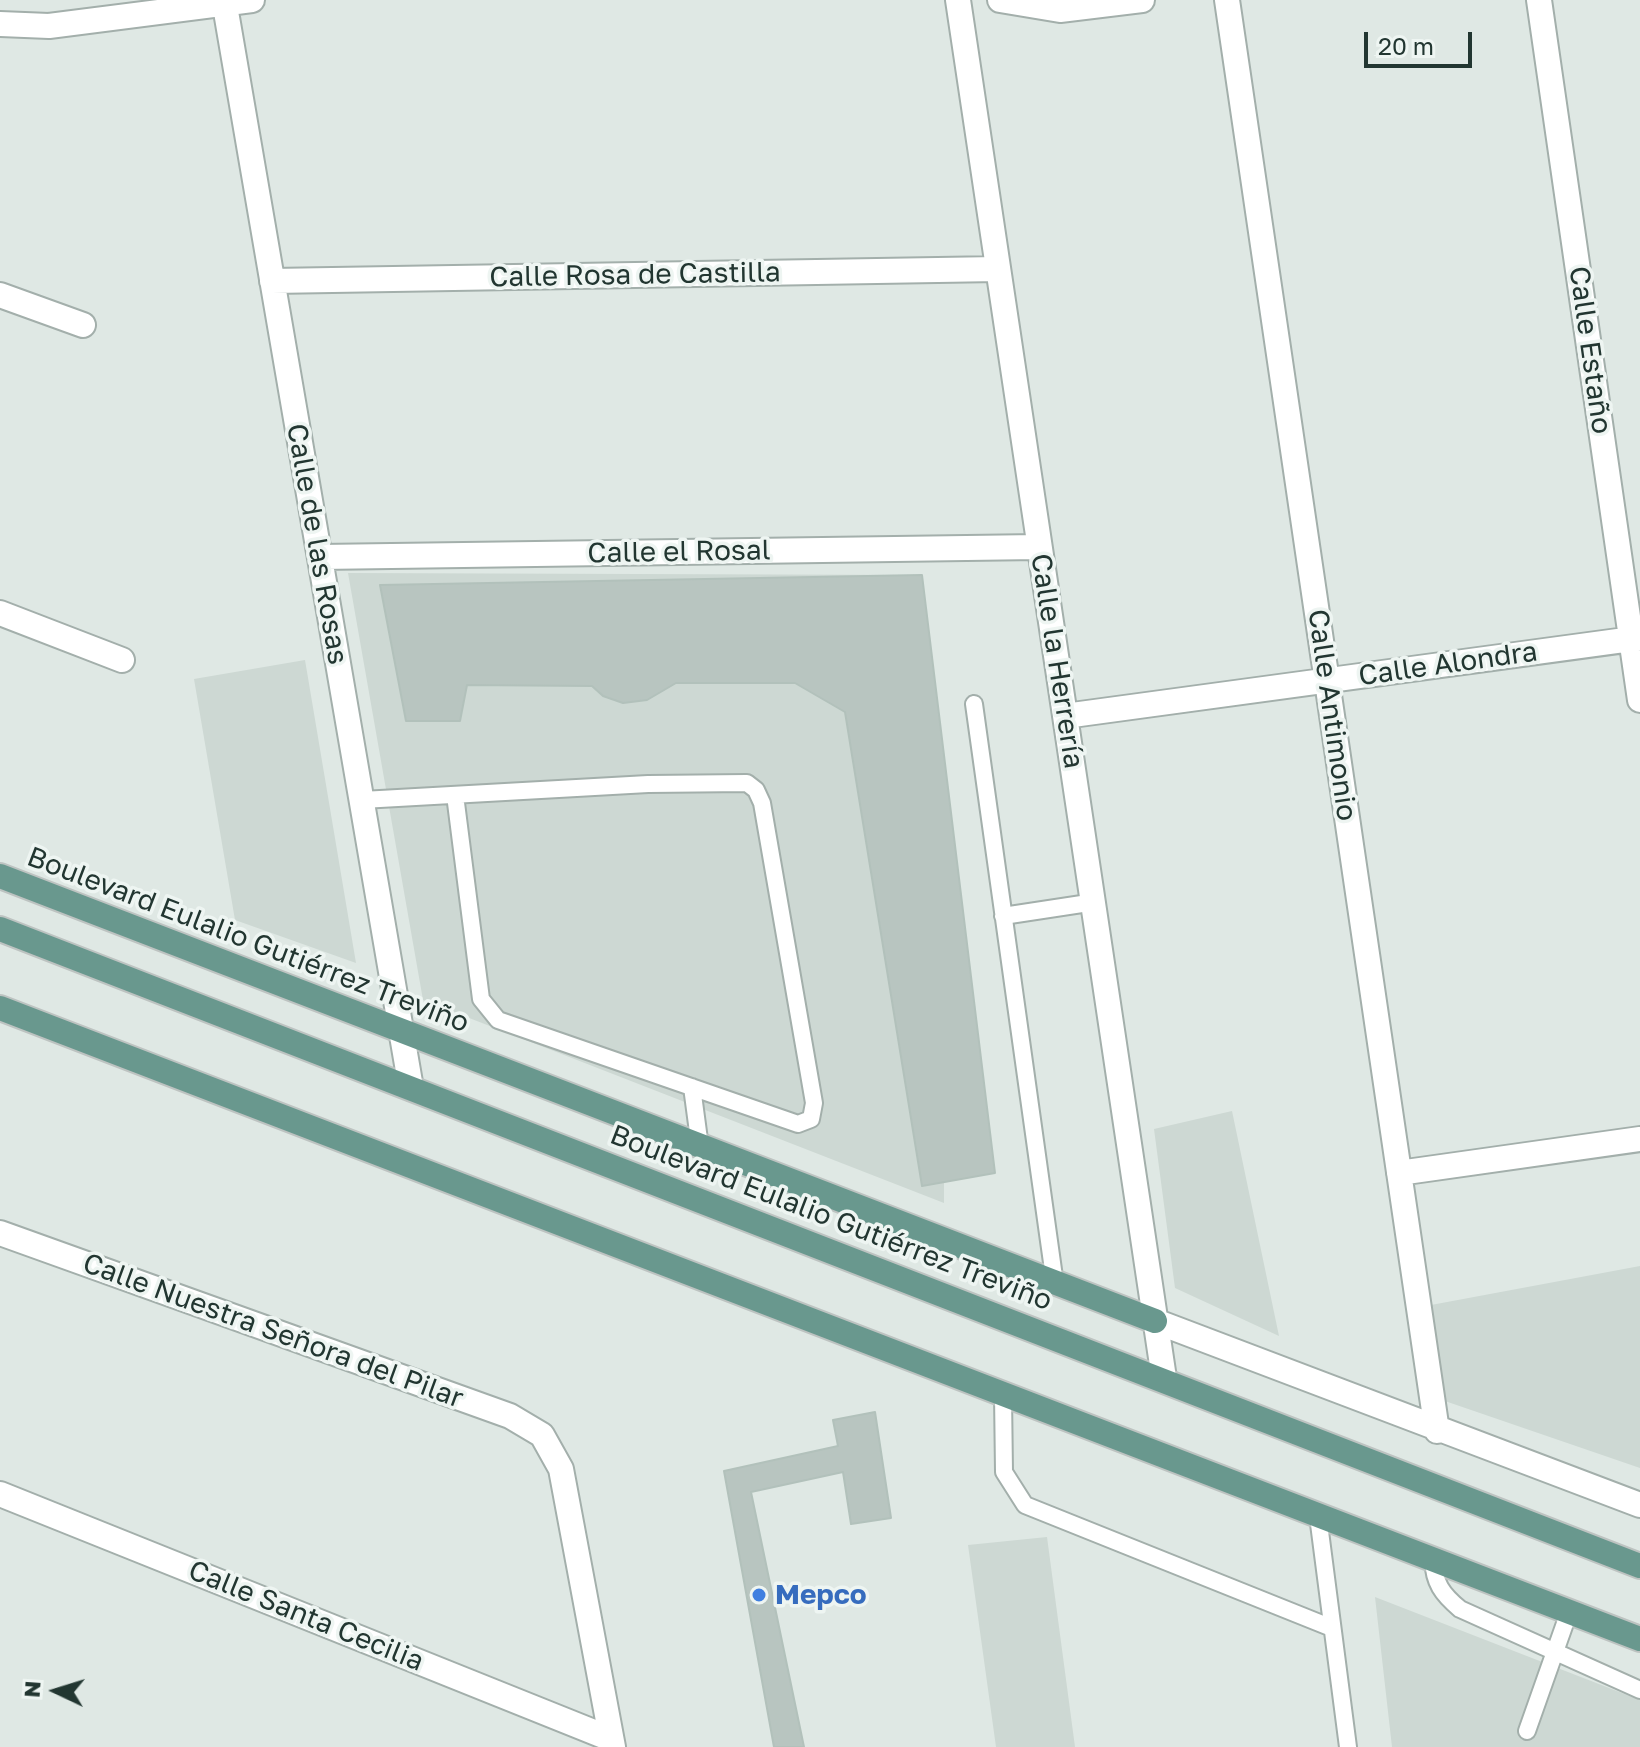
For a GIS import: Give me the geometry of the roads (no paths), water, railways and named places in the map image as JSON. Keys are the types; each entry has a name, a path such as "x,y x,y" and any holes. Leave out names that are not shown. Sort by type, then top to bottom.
{"main road":[{"name":"Boulevard Eulalio Gutiérrez Treviño","path":"0,876 1155,1321"},
{"name":"Boulevard Eulalio Gutiérrez Treviño","path":"0,929 1164,1378 1640,1566"},
{"path":"0,1008 1640,1639"}],"street":[{"path":"0,24 49,26 224,1 252,0"},
{"name":"Calle la Herrería","path":"958,0 1164,1378"},
{"path":"1000,0 1060,10 1142,0"},
{"name":"Calle Antimonio","path":"1227,0 1437,1431"},
{"name":"Calle Estaño","path":"1539,0 1636,639 1640,700"},
{"name":"Calle de las Rosas","path":"224,1 411,1088"},
{"name":"Calle Rosa de Castilla","path":"272,281 998,269"},
{"path":"0,295 83,325"},
{"name":"Calle el Rosal","path":"320,557 1038,547"},
{"path":"0,613 122,660"},
{"name":"Calle Alondra","path":"1065,716 1636,639"},
{"path":"1399,1173 1640,1139"},
{"name":"Calle Nuestra Señora del Pilar","path":"0,1233 510,1416 542,1435 561,1469 612,1743"},
{"name":"Boulevard Eulalio Gutiérrez Treviño","path":"1155,1321 1437,1431 1640,1505"},
{"name":"Calle Santa Cecilia","path":"0,1494 612,1743"}],"lane":[{"path":"974,704 1055,1284"},
{"path":"362,800 455,795 735,781 756,790 762,803 814,1112 805,1124 498,1020 488,1011 479,987 455,795"},
{"path":"1003,916 1095,902"},
{"path":"692,1087 700,1147"},
{"path":"1003,1395 1001,1448 1004,1472 1025,1505 1332,1628"},
{"path":"1318,1516 1348,1747"},
{"path":"1433,1559 1434,1578 1442,1594 1460,1609 1640,1690"},
{"path":"1527,1731 1569,1612"}],"place":[{"name":"Mepco","path":"759,1595"}]}
